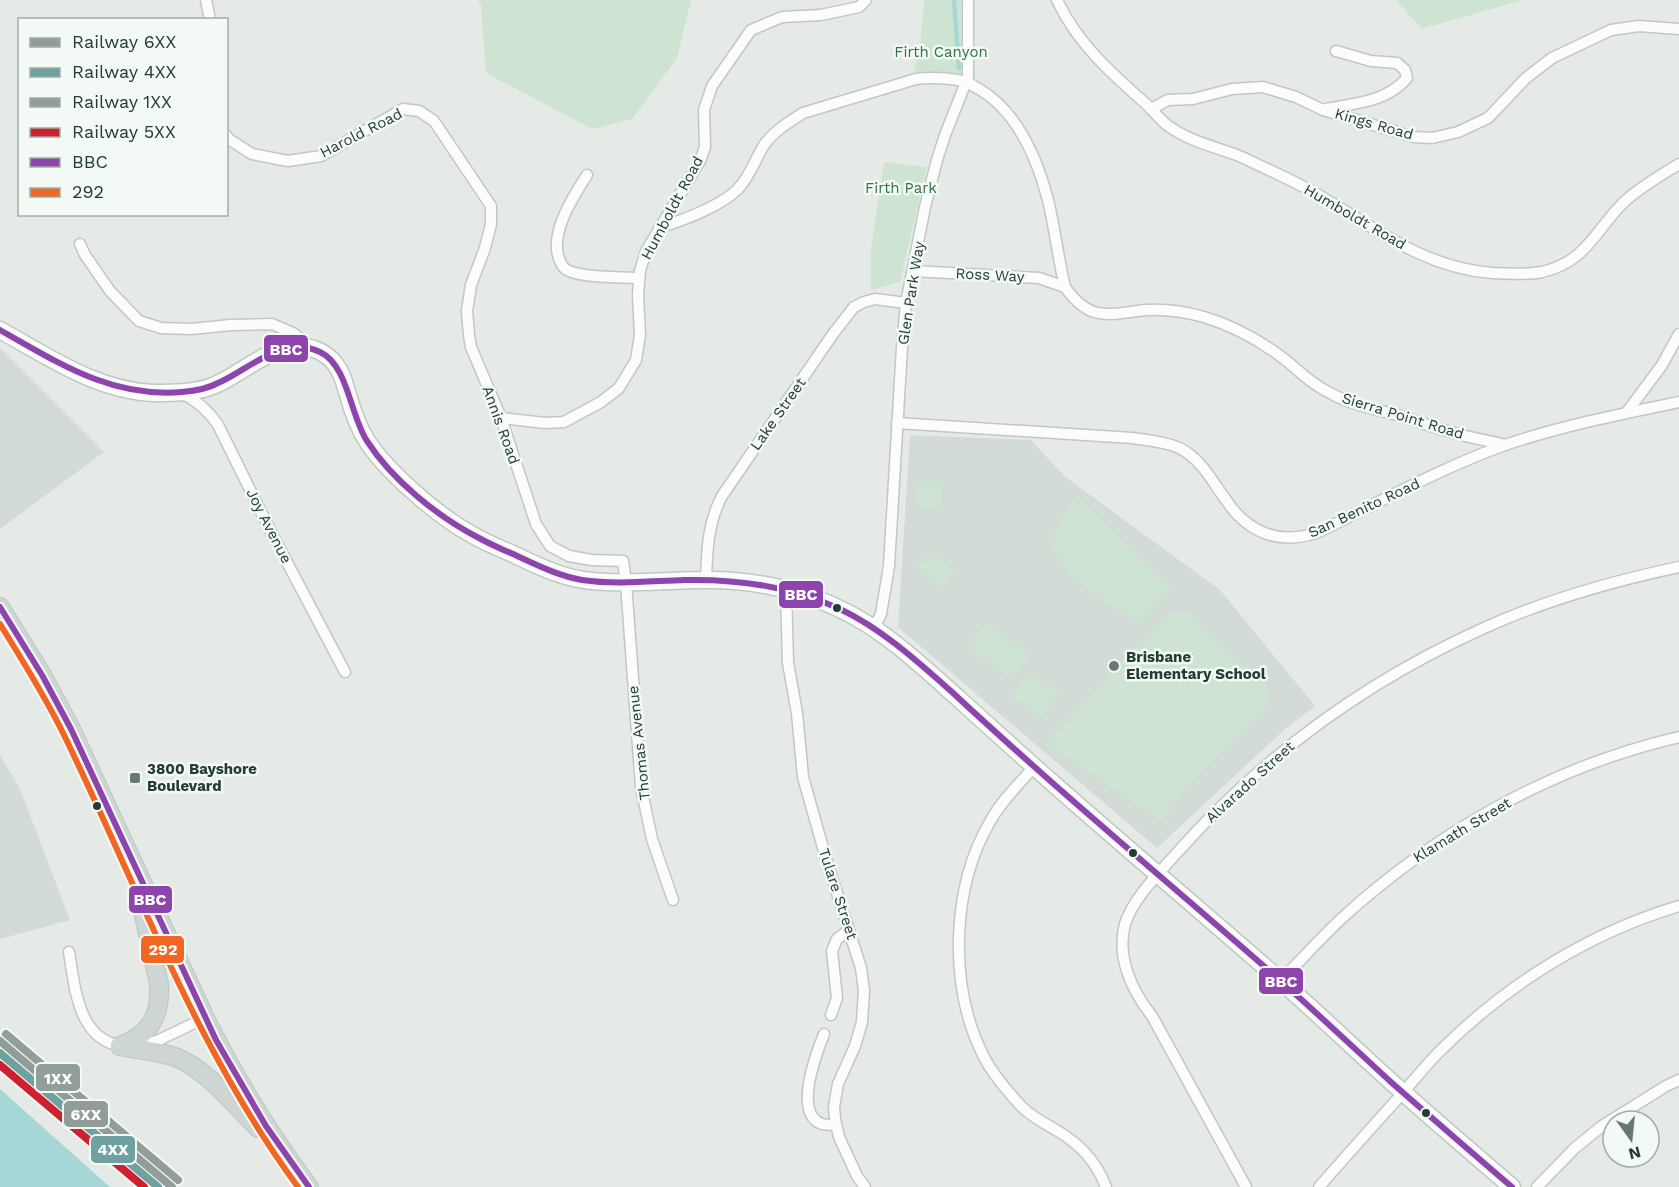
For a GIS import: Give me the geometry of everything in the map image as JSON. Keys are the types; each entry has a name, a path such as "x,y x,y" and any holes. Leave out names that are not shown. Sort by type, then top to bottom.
{"main road":[{"path":"0,607 42,675 71,729 205,1018 232,1071 282,1151 309,1187"},
{"path":"120,1046 142,1034 158,1011 160,998 132,859"},
{"path":"120,1046 175,1057 186,1062 212,1082 282,1151"}],"street":[{"path":"206,0 210,18"},
{"name":"Humboldt Road","path":"501,418 545,423 564,422 601,402 619,388 636,360 640,335 639,278 646,251 700,161 705,147 704,110 712,86 751,30 782,17 821,15 859,7 866,0"},
{"name":"Glen Park Way","path":"874,628 881,614 888,584 906,303 937,160 967,82 969,72 968,0"},
{"name":"Humboldt Road","path":"1057,0 1068,22 1086,47 1163,122 1180,133 1245,159 1310,190 1418,254 1453,267 1484,272 1530,274 1565,264 1584,251 1612,216 1637,192 1679,164"},
{"name":"Kings Road","path":"1151,109 1168,100 1194,99 1232,89 1263,87 1296,97 1323,110 1414,136 1432,138 1458,132 1488,118 1526,78 1552,58 1611,30 1639,26 1679,29"},
{"path":"1323,110 1377,99 1396,89 1407,78 1405,70 1397,63 1371,61 1336,51"},
{"path":"659,228 684,220 733,193 746,178 770,138 803,113 916,78 967,82 987,94 1008,114 1020,130 1031,152 1048,201 1065,287"},
{"name":"Harold Road","path":"228,138 252,154 288,161 321,156 403,109 419,111 434,121 491,206"},
{"path":"587,175 574,194 560,228 557,249 563,268 582,274 639,278"},
{"name":"Annis Road","path":"491,206 491,224 471,285 467,311 471,347 501,418 536,524 550,546 568,556 592,560 623,561 626,583"},
{"path":"80,244 110,291 139,321 161,328 181,329 272,324 293,333 313,349 326,355 336,364 342,375 358,423 369,445 409,488 454,524 475,536 568,577 626,583 706,579 736,581 800,593 839,608 874,628 916,660 1034,767 1512,1187"},
{"name":"Ross Way","path":"912,271 1039,278 1065,287"},
{"name":"Sierra Point Road","path":"1065,287 1083,306 1103,314 1117,315 1146,310 1166,310 1220,322 1278,355 1309,380 1340,399 1447,431 1506,445"},
{"name":"Lake Street","path":"706,579 710,528 716,506 833,334 854,307 864,302 876,299 906,303"},
{"path":"0,330 93,380 140,392 160,393 202,389 214,386 265,356 290,347 313,349"},
{"path":"1627,412 1662,364 1679,334"},
{"name":"Joy Avenue","path":"179,391 192,398 211,415 218,425 345,672"},
{"name":"San Benito Road","path":"897,423 1132,438 1165,444 1190,454 1207,471 1234,511 1251,525 1280,538 1294,538 1321,531 1422,480 1506,445 1627,412 1679,402"},
{"name":"Alvarado Street","path":"1246,1187 1129,976 1122,949 1125,924 1134,906 1157,875 1204,823 1250,779 1286,748 1344,706 1388,678 1485,628 1540,606 1645,574 1679,567"},
{"name":"Thomas Avenue","path":"626,583 641,787 652,839 673,900"},
{"name":"Tulare Street","path":"786,590 788,663 797,713 803,777 861,968 864,991 862,1022 855,1046 838,1084 834,1107 836,1125 848,1156 866,1187"},
{"name":"Klamath Street","path":"1280,981 1361,901 1422,853 1464,826 1522,794 1559,777 1632,749 1679,737"},
{"path":"1034,767 990,821 972,863 959,922 958,946 963,988 974,1034 996,1077 1024,1109 1072,1140 1089,1156 1096,1165 1106,1187"},
{"path":"1319,1187 1440,1051 1500,998 1563,956 1623,926 1679,906"},
{"path":"831,1015 837,998 832,951 837,939 849,930"},
{"path":"69,952 80,1009 94,1032 106,1041 120,1046 145,1045 205,1018"},
{"path":"824,1034 814,1059 808,1084 808,1108 815,1120 823,1125 836,1125"},
{"path":"1537,1187 1575,1148 1602,1126 1679,1080"}],"shaded area":[{"path":"0,348 104,452 0,529"},
{"name":"Brisbane Elementary School","path":"910,435 1031,440 1064,476 1220,590 1315,706 1285,729 1157,848 898,627"},
{"path":"0,755 20,789 70,920 0,939"}],"green space":[{"path":"477,0 691,0 677,58 632,119 592,129 486,73 481,4"},
{"name":"Firth Canyon","path":"924,0 963,0 961,6 962,77 914,72 920,45"},
{"path":"1396,0 1523,0 1422,29"},
{"name":"Firth Park","path":"884,162 927,167 900,282 871,290 871,249"},
{"path":"929,481 939,485 943,495 939,505 929,509 919,505 915,495 919,485"},
{"path":"1077,494 1171,590 1140,624 1091,593 1072,576 1047,543"},
{"path":"930,551 955,571 941,588 917,568"},
{"path":"1166,614 1190,615 1268,689 1269,704 1188,787 1161,822 1045,744"},
{"path":"986,622 1031,655 1012,680 967,647"},
{"path":"1030,672 1059,693 1040,719 1011,697"}],"water":[{"path":"0,1089 110,1187 0,1187"}],"waterway":[{"path":"954,0 959,68"}],"rail line":[{"name":"1XX","path":"6,1034 178,1180"},
{"name":"6XX","path":"0,1041 172,1187"},
{"name":"4XX","path":"0,1053 158,1187"},
{"name":"5XX","path":"0,1065 144,1187"}],"transit line":[{"name":"BBC","path":"0,330 86,376 109,384 156,392 187,392 210,387 280,350 293,347 320,352 337,368 361,430 377,456 389,470 432,508 487,542 564,576 582,580 621,582 705,580 744,583 783,589 803,595 855,617 899,646 926,669 1512,1187"},
{"name":"BBC","path":"0,607 42,675 71,729 216,1040 266,1126 309,1187"},
{"name":"292","path":"0,624 64,735 170,966 229,1080 298,1187"}],"place":[{"name":"Brisbane Elementary School","path":"1114,666"},
{"name":"3800 Bayshore Boulevard","path":"135,778"}]}
